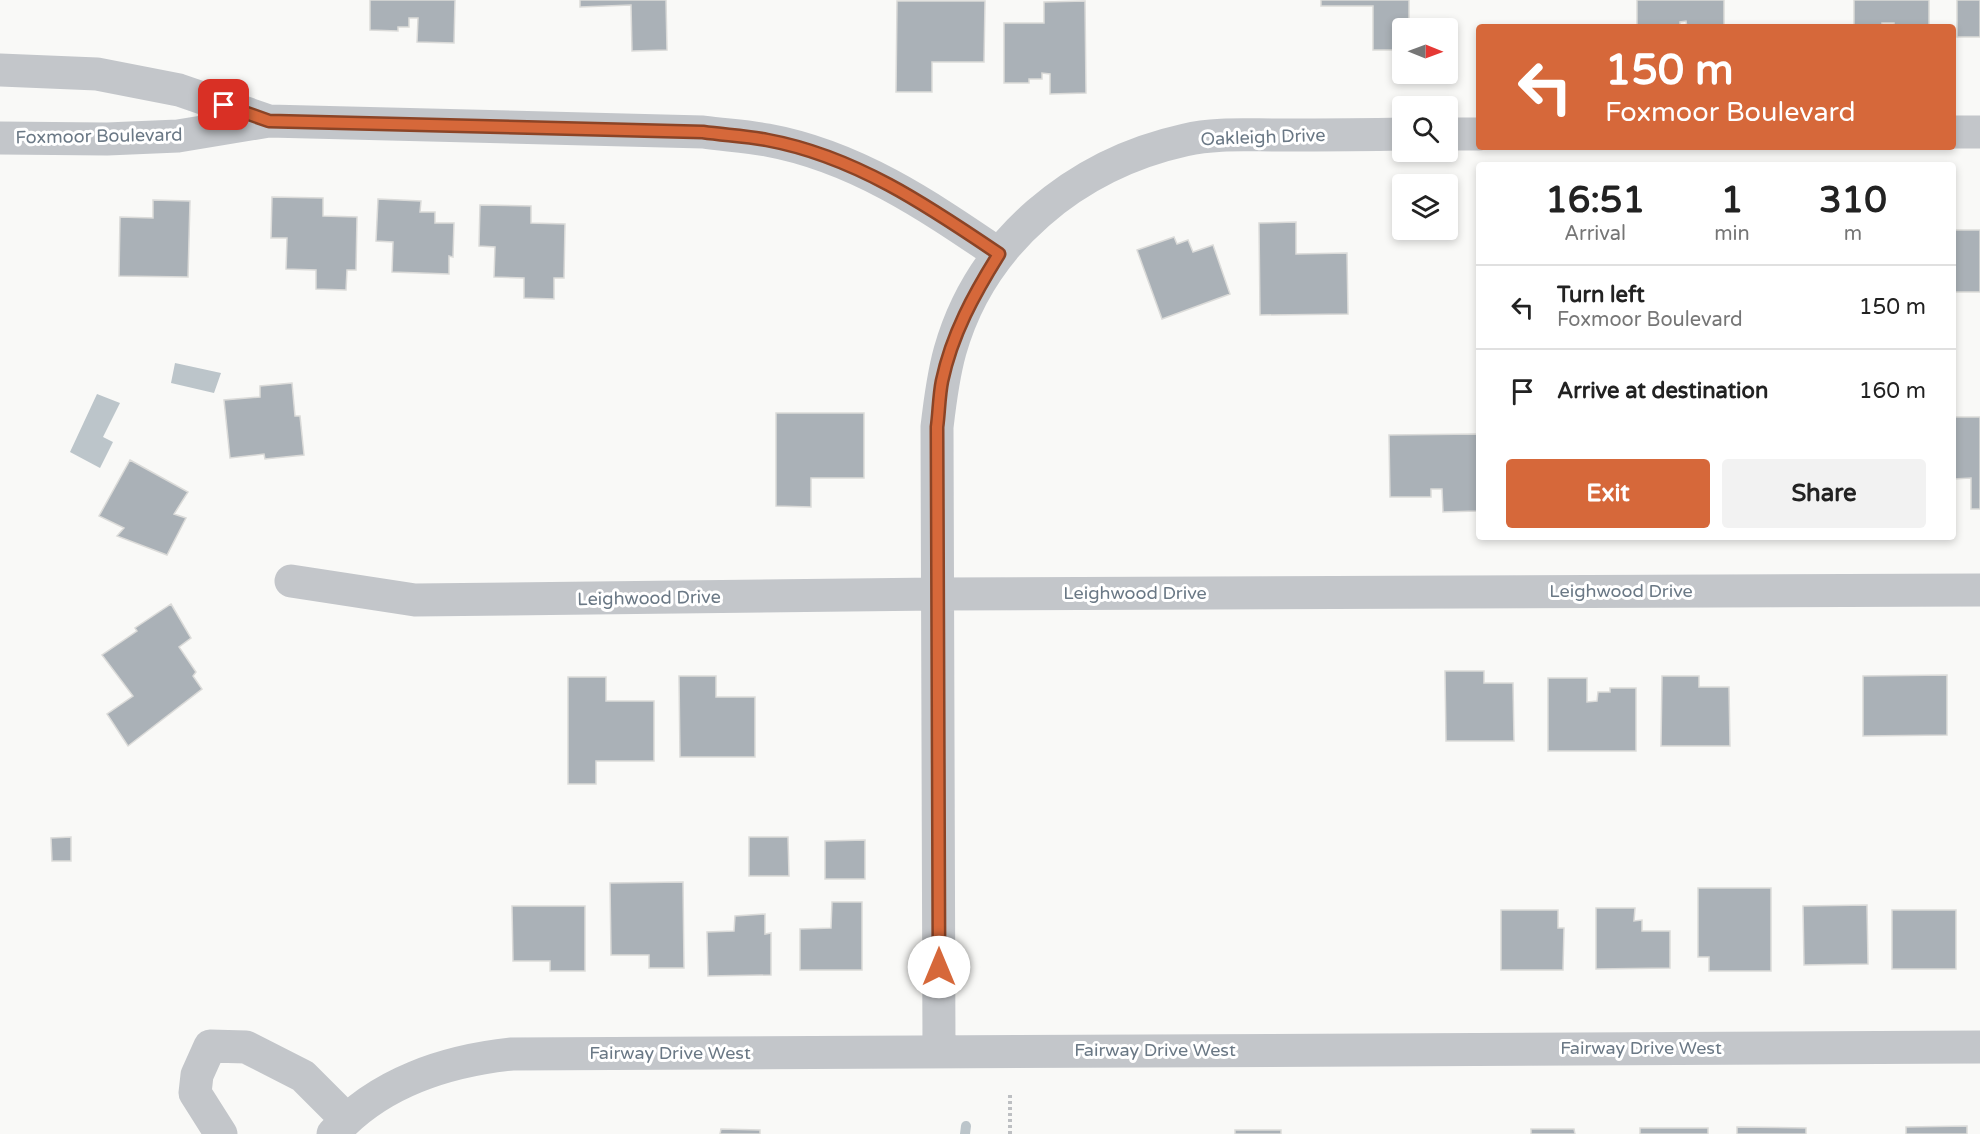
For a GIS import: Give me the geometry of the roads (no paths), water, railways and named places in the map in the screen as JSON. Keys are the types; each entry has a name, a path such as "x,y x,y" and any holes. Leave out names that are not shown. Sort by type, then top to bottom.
{"street":[{"name":"Foxmoor Boulevard","path":"0,70 97,74 179,90 269,121"},
{"name":"Foxmoor Boulevard","path":"0,138 107,139 178,136 269,121 703,132 767,140 816,152 876,176 925,204 999,254"},
{"path":"1956,132 1980,132"},
{"name":"Oakleigh Drive","path":"939,1051 937,427 942,382 950,349 977,287 999,254 1043,208 1070,187 1100,170 1143,152 1186,140 1220,135 1392,134"},
{"path":"1458,134 1476,134"},
{"name":"Leighwood Drive","path":"291,581 415,600 937,594 1980,590"},
{"path":"221,1134 195,1093 197,1075 210,1046 246,1047 303,1076 339,1126"},
{"name":"Fairway Drive West","path":"339,1126 382,1093 414,1078 444,1066 512,1054 1980,1047"}],"waterway":[{"path":"965,1134 966,1126"}]}
